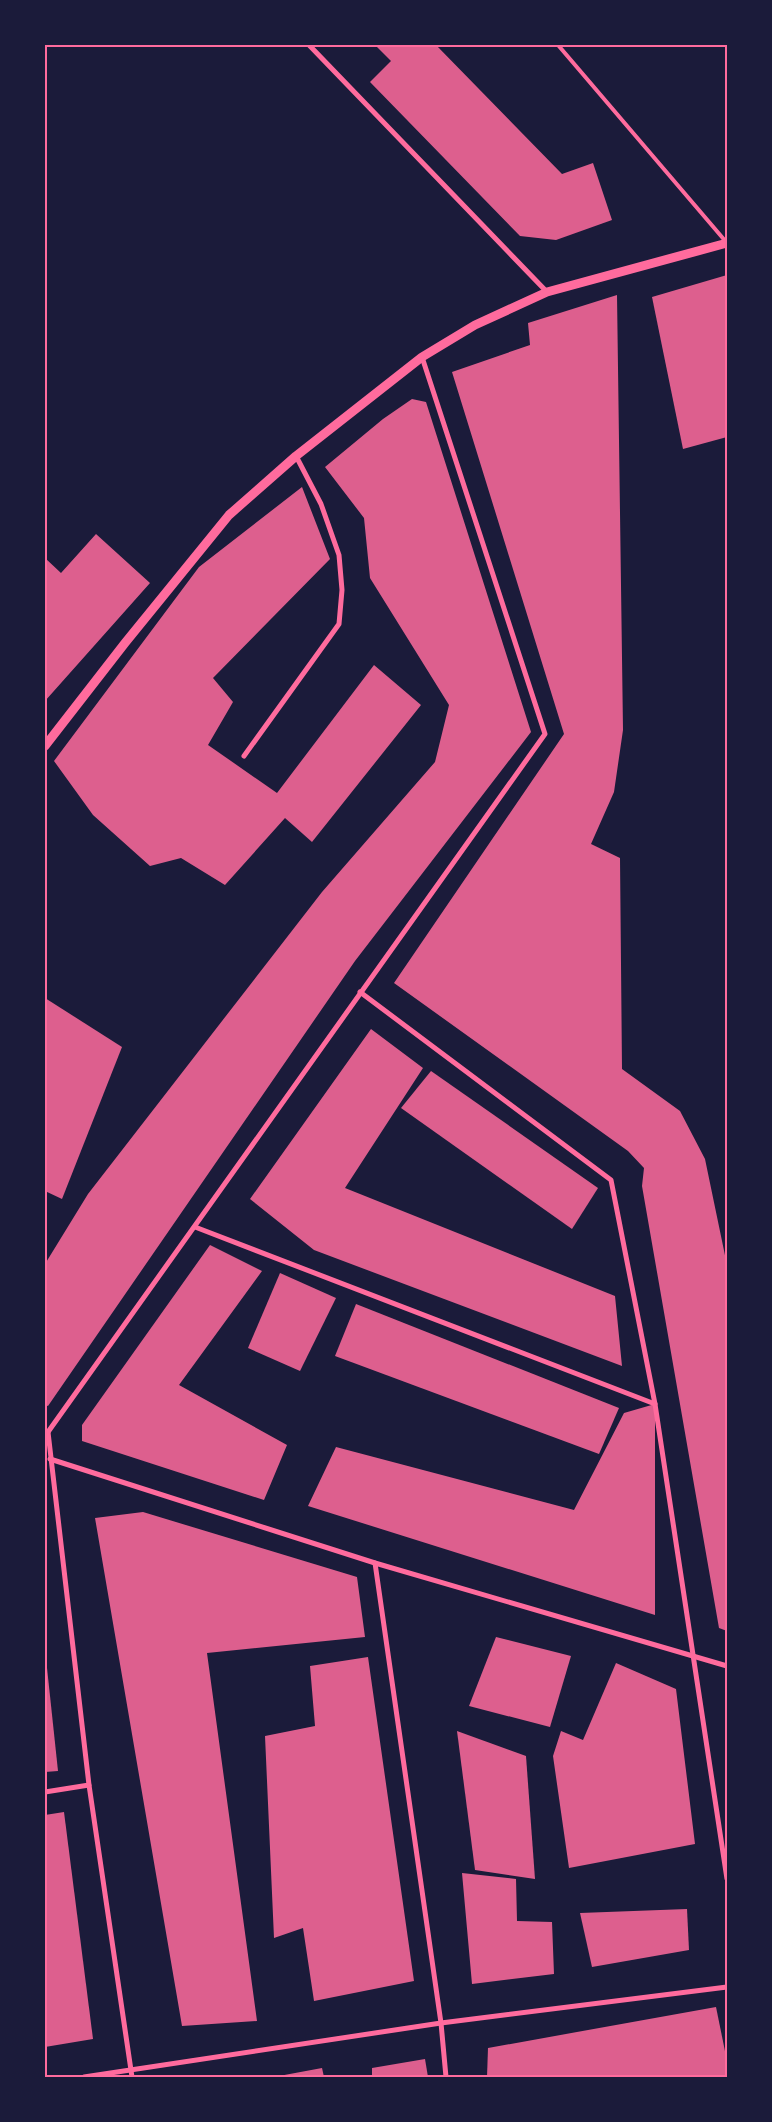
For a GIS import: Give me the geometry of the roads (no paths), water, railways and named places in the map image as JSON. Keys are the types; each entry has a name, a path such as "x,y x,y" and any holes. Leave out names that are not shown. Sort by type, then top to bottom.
{"street":[{"path":"309,45 547,292"},
{"path":"45,746 125,643 229,515 296,456 422,357 475,325 547,292 727,243"},
{"path":"132,2074 89,1785 46,1432 195,1227 545,734 422,357"},
{"path":"244,756 339,624 342,590 339,555 321,504 296,456"},
{"path":"360,992 611,1180 656,1404 727,1879"},
{"path":"195,1227 656,1404"},
{"path":"50,1459 375,1563 727,1666"},
{"path":"375,1563 441,2023 446,2077"},
{"path":"45,1792 89,1785"},
{"path":"84,2077 132,2074 441,2023 727,1988"}],"lane":[{"path":"558,45 727,243"}]}
